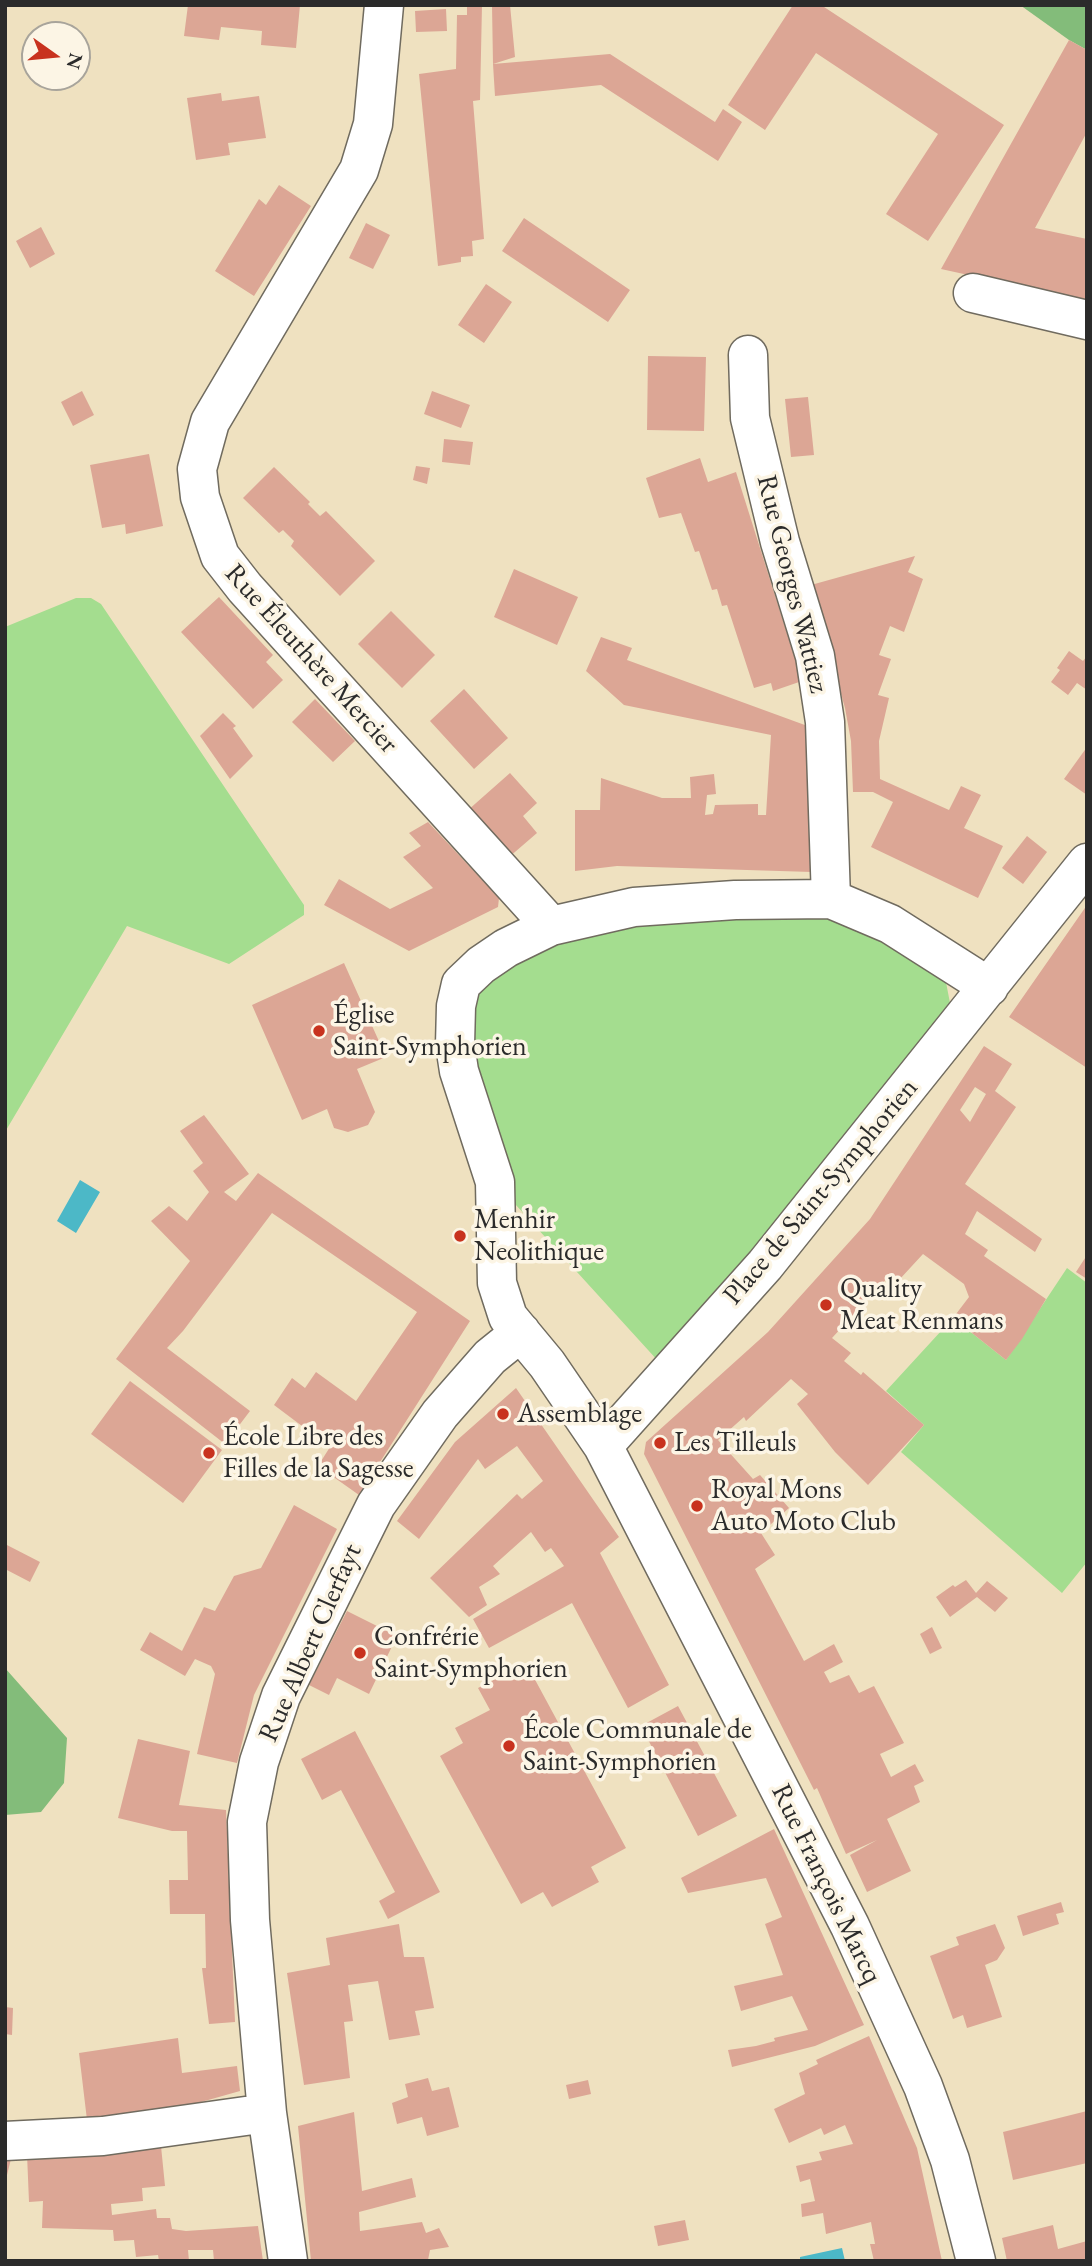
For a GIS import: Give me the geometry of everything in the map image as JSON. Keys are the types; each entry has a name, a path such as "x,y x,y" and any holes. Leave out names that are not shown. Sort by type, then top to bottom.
{"street":[{"name":"Rue Éleuthère Mercier","path":"384,5 373,124 359,170 210,422 198,470 200,497 220,556 245,588 551,926"},
{"path":"973,293 1087,320"},
{"name":"Rue Georges Wattiez","path":"748,355 750,418 780,542 815,656 825,722 831,899"},
{"name":"Place de Saint-Symphorien","path":"603,1446 765,1265 989,987 1081,879"},
{"path":"603,1446 508,1317 497,1283 495,1182 459,1071 456,1006 461,984 481,965 506,948 551,926 634,907 735,900 831,899 890,923 989,987"},
{"name":"Rue Albert Clerfayt","path":"288,2261 267,2113 250,1920 247,1822 269,1724 312,1629 376,1505 440,1414 490,1357 521,1332"},
{"name":"Rue François Marcq","path":"603,1446 850,1926 923,2086 950,2160 976,2261"},
{"path":"5,2141 103,2136 267,2113"}],"green space":[{"path":"1020,5 1087,5 1087,50 1069,40"},
{"path":"76,598 91,598 101,604 304,905 304,915 229,964 127,926 5,1132 5,627"},
{"path":"831,899 944,972 950,1003 947,1039 669,1373 495,1182 459,1071 481,965 551,926"},
{"path":"1067,1268 1087,1283 1087,1562 1062,1593 901,1452 924,1425 886,1391 953,1318 1006,1360"},
{"path":"5,1668 67,1738 64,1783 41,1812 5,1815"}],"water":[{"path":"80,1180 100,1192 76,1233 57,1221"},
{"path":"842,2248 845,2261 800,2261 800,2257"}],"building":[{"path":"188,5 300,5 296,48 261,45 262,31 221,27 219,40 184,36"},
{"path":"467,5 482,5 480,100 473,101 484,239 472,241 473,256 461,257 461,262 438,266 419,74 456,69 457,15 467,15"},
{"path":"492,5 510,5 515,57 493,64"},
{"path":"793,5 821,5 1004,125 928,241 886,214 938,134 816,53 765,130 728,105"},
{"path":"446,9 447,31 416,32 415,11"},
{"path":"1069,40 1087,50 1087,132 1035,228 1087,239 1087,301 941,269"},
{"path":"610,54 715,122 723,109 742,122 718,161 601,85 495,96 493,64"},
{"path":"221,93 222,101 259,96 266,138 228,143 230,155 196,160 187,98"},
{"path":"279,185 311,206 254,296 215,271 259,199 266,205"},
{"path":"524,218 630,290 608,322 502,251"},
{"path":"366,223 390,235 373,269 349,258"},
{"path":"41,227 55,254 30,268 16,241"},
{"path":"486,284 512,302 484,343 458,325"},
{"path":"648,356 706,357 704,431 647,430"},
{"path":"82,391 94,415 73,426 61,402"},
{"path":"432,391 470,405 461,428 424,414"},
{"path":"808,397 814,455 791,457 785,399"},
{"path":"444,439 473,442 470,465 442,462"},
{"path":"149,454 163,526 126,534 125,524 102,528 90,465"},
{"path":"700,458 708,482 736,472 802,681 773,691 771,683 754,688 727,605 722,606 717,589 712,590 699,551 695,552 681,513 659,518 646,478"},
{"path":"416,466 430,468 427,484 413,480"},
{"path":"274,467 310,502 308,504 320,516 326,511 375,561 340,596 291,546 294,541 283,530 279,533 243,498"},
{"path":"915,556 908,572 923,579 904,632 890,626 879,655 891,659 878,695 889,698 879,741 880,779 949,810 961,786 981,795 964,828 1003,846 978,898 871,847 893,802 873,792 853,792 851,741 845,708 811,585"},
{"path":"514,569 578,597 557,645 494,617"},
{"path":"219,597 273,655 266,662 283,680 253,709 181,632"},
{"path":"391,611 435,655 402,688 358,644"},
{"path":"601,637 632,648 627,660 813,728 812,872 617,866 575,871 575,810 600,810 601,778 662,798 691,798 690,777 714,774 716,794 707,795 705,815 713,814 715,805 758,804 758,815 766,815 771,735 624,705 586,671"},
{"path":"1069,651 1083,661 1087,656 1087,690 1077,683 1068,695 1051,682"},
{"path":"464,689 508,738 474,769 430,721"},
{"path":"315,699 355,741 333,762 292,722"},
{"path":"223,713 236,726 233,728 253,756 230,779 200,736"},
{"path":"1087,747 1087,795 1064,779"},
{"path":"510,773 537,803 523,816 537,833 508,858 467,811"},
{"path":"428,822 499,898 498,907 409,951 324,905 339,879 390,909 433,888 403,857 421,846 409,833"},
{"path":"1027,836 1047,852 1023,884 1002,868"},
{"path":"1087,905 1087,1068 1009,1017"},
{"name":"Église Saint-Symphorien","path":"344,963 386,1057 357,1069 375,1112 368,1125 348,1132 334,1128 327,1109 302,1120 252,1005"},
{"path":"984,1046 1012,1064 995,1091 1016,1107 965,1184 1042,1239 1035,1252 977,1211 965,1234 988,1250 984,1256 1046,1299 1006,1360 953,1318 969,1297 964,1284 923,1254 899,1280 892,1273 832,1338 851,1353 844,1361 861,1375 863,1372 924,1425 868,1485 835,1452 797,1404 808,1394 791,1379 746,1421 744,1417 718,1440 753,1479 760,1475 789,1508 761,1533 775,1555 755,1569 804,1661 834,1644 843,1662 824,1672 830,1683 849,1675 859,1693 874,1686 904,1743 880,1754 891,1777 915,1764 924,1781 914,1786 920,1802 887,1819 911,1871 867,1892 850,1855 877,1840 846,1854 817,1788 814,1790 644,1454 646,1442 768,1332 870,1219","holes":["975,1087 986,1094 970,1122 960,1110"]},
{"path":"204,1115 249,1174 224,1192 236,1201 258,1173 470,1321 359,1495 318,1466 330,1447 274,1405 292,1378 305,1388 316,1372 356,1401 417,1312 272,1213 183,1331 167,1348 250,1411 225,1444 116,1359 190,1261 151,1221 169,1206 187,1221 209,1192 193,1171 203,1163 180,1131"},
{"path":"1087,1255 1087,1279 1076,1272"},
{"path":"130,1381 222,1450 183,1503 91,1434"},
{"path":"516,1388 619,1537 600,1553 669,1685 628,1708 572,1603 489,1648 473,1619 564,1566 551,1548 545,1552 531,1532 493,1566 500,1574 479,1587 487,1605 469,1617 430,1578 517,1494 522,1499 543,1481 517,1446 485,1469 478,1459 419,1539 397,1521 455,1442"},
{"path":"294,1505 337,1529 254,1695 237,1763 197,1754 215,1674 211,1666 195,1659 185,1676 140,1650 150,1632 182,1651 204,1607 215,1611 234,1576 261,1568"},
{"path":"5,1544 40,1562 30,1582 5,1569"},
{"path":"966,1580 976,1593 987,1581 1008,1598 995,1612 977,1597 950,1617 936,1597"},
{"path":"347,1611 397,1636 369,1694 337,1678 329,1695 309,1685"},
{"path":"932,1627 942,1648 930,1654 920,1634"},
{"path":"526,1663 626,1848 591,1867 599,1882 552,1907 543,1892 521,1904 440,1756 463,1743 455,1728 490,1710 478,1688"},
{"path":"678,1706 737,1816 698,1836 641,1726"},
{"path":"355,1731 440,1892 388,1919 379,1901 395,1892 341,1790 322,1800 301,1759"},
{"path":"138,1739 190,1751 179,1805 226,1810 235,2022 209,2024 202,1968 206,1968 205,1914 170,1914 169,1880 188,1880 187,1831 172,1831 118,1818"},
{"path":"774,1829 864,2025 815,2046 732,2067 728,2050 756,2046 775,2041 774,2038 808,2030 792,1996 741,2011 734,1986 783,1975 765,1924 782,1917 766,1878 688,1893 681,1878"},
{"path":"1061,1902 1064,1912 1056,1914 1059,1924 1023,1936 1017,1916"},
{"path":"399,1924 404,1957 424,1957 434,2008 415,2011 420,2035 389,2040 378,1981 348,1985 353,2021 344,2022 350,2078 304,2085 287,1973 330,1965 326,1938"},
{"path":"995,1924 1005,1948 997,1960 985,1965 1002,2017 967,2028 963,2015 953,2019 930,1956 959,1945 956,1937"},
{"path":"5,2007 13,2008 12,2035 5,2034"},
{"path":"869,2036 917,2148 942,2261 874,2261 870,2244 875,2244 871,2222 826,2234 823,2213 802,2217 801,2204 815,2201 810,2179 800,2182 796,2166 822,2160 819,2152 853,2144 845,2125 824,2135 821,2128 789,2143 774,2109 805,2094 799,2073 818,2064 816,2060"},
{"path":"178,2038 182,2073 237,2066 240,2091 187,2106 87,2120 79,2053"},
{"path":"428,2078 432,2091 449,2087 459,2127 427,2136 422,2117 397,2124 392,2103 408,2097 405,2084"},
{"path":"588,2080 591,2094 569,2099 566,2085"},
{"path":"1087,2111 1087,2163 1013,2180 1003,2132"},
{"path":"354,2112 362,2191 412,2178 416,2197 359,2212 360,2231 422,2222 426,2233 439,2228 449,2247 430,2250 428,2260 311,2261 298,2126"},
{"path":"161,2146 165,2186 142,2188 143,2201 111,2204 112,2215 156,2209 157,2218 170,2218 172,2229 186,2231 258,2226 263,2261 214,2261 213,2250 188,2250 189,2261 159,2261 158,2255 136,2257 134,2240 114,2241 113,2230 42,2228 43,2201 29,2202 27,2154"},
{"path":"5,2158 11,2159 6,2179 5,2179"},
{"path":"685,2220 689,2240 658,2246 654,2226"},
{"path":"1053,2225 1058,2249 1087,2241 1087,2261 1007,2261 1002,2238"}],"place":[{"name":"Église Saint-Symphorien","path":"319,1031"},
{"name":"Menhir Neolithique","path":"460,1236"},
{"name":"Quality Meat Renmans","path":"826,1305"},
{"name":"Assemblage","path":"503,1414"},
{"name":"Les Tilleuls","path":"660,1443"},
{"name":"École Libre des Filles de la Sagesse","path":"209,1453"},
{"name":"Royal Mons Auto Moto Club","path":"697,1506"},
{"name":"Confrérie Saint-Symphorien","path":"360,1653"},
{"name":"École Communale de Saint-Symphorien","path":"509,1746"}]}
